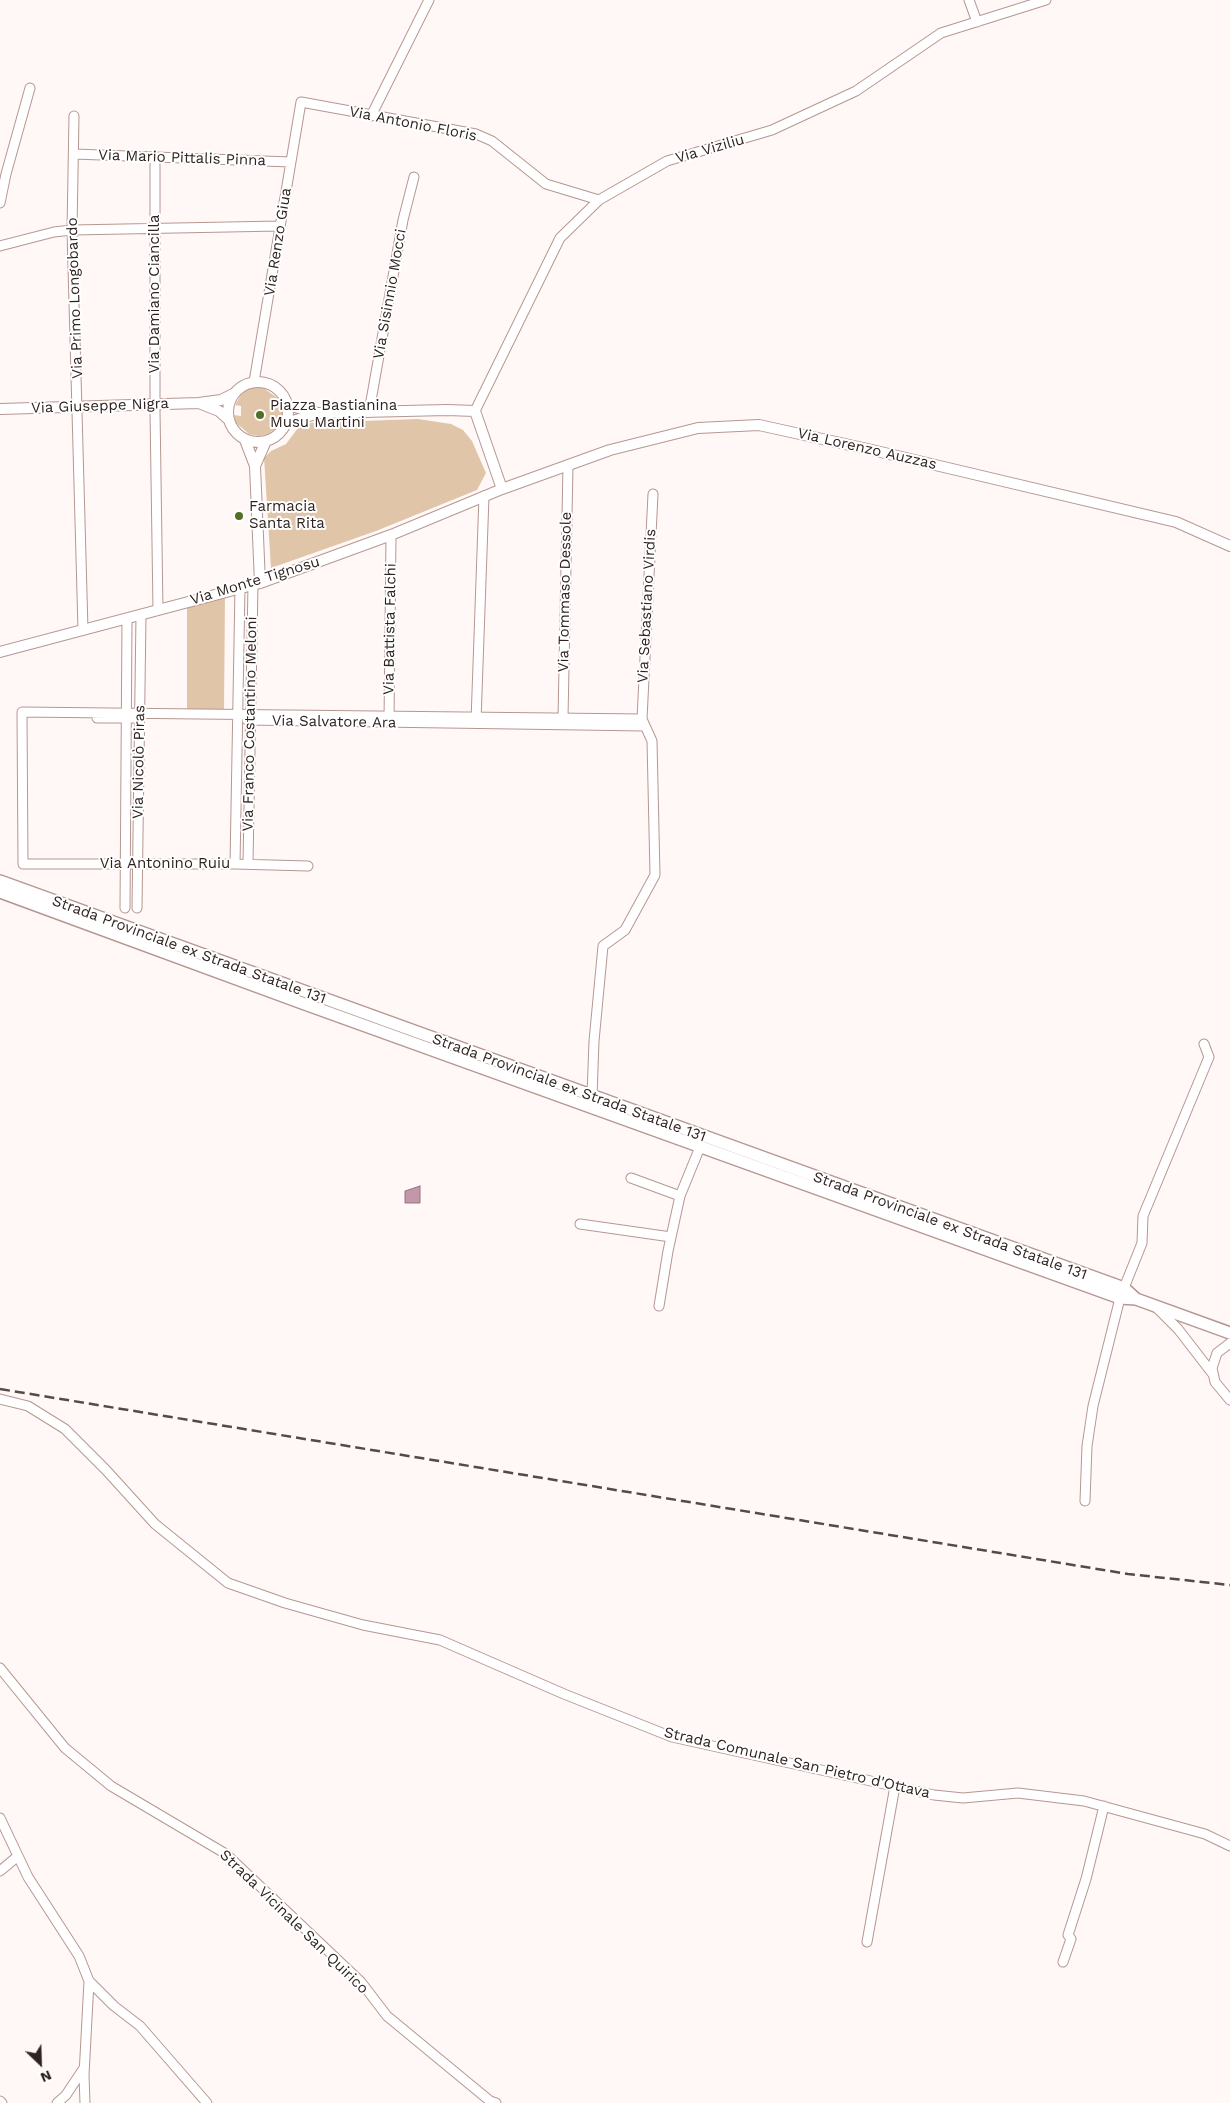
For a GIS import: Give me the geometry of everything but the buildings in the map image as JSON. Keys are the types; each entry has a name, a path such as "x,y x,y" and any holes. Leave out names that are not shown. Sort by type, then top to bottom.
{"main road":[{"name":"Strada Provinciale ex Strada Statale 131","path":"0,881 592,1096 1224,1331"},
{"name":"Strada Provinciale ex Strada Statale 131","path":"0,892 700,1147 1122,1293"}],"street":[{"path":"371,116 429,0"},
{"path":"969,0 977,22"},
{"name":"Via Viziliu","path":"475,411 560,238 598,200 667,161 772,130 856,91 941,32 1046,0"},
{"path":"0,203 3,175 30,88"},
{"name":"Via Antonio Floris","path":"301,102 476,134 492,141 546,184 598,200"},
{"name":"Via Renzo Giua","path":"254,382 301,102"},
{"name":"Via Primo Longobardo","path":"74,116 72,230 83,630"},
{"name":"Via Mario Pittalis Pinna","path":"74,154 291,162"},
{"name":"Via Damiano Ciancilla","path":"155,157 155,404 158,610"},
{"name":"Via Sisinnio Mocci","path":"369,412 403,220 414,177"},
{"path":"0,246 54,232 72,230 280,226"},
{"path":"254,382 272,385 284,397 288,405 286,424 274,438 266,441 245,440 238,435 229,420 228,406 235,393 240,387 254,382"},
{"name":"Via Giuseppe Nigra","path":"0,409 78,405 199,403 221,400 235,393"},
{"name":"Via Giuseppe Nigra","path":"199,403 218,411 229,420"},
{"path":"288,405 319,414"},
{"path":"286,424 319,414 447,410 475,411 502,489"},
{"name":"Via Lorenzo Auzzas","path":"502,489 610,450 698,428 759,425 1176,522 1230,546"},
{"path":"245,440 256,466"},
{"path":"256,584 256,466 266,441"},
{"name":"Via Tommaso Dessole","path":"563,718 568,466"},
{"name":"Via Monte Tignosu","path":"0,652 256,584 391,535 502,489"},
{"name":"Via Sebastiano Virdis","path":"592,1096 594,1041 603,946 625,930 655,875 652,741 644,722 653,494"},
{"path":"476,720 484,496"},
{"name":"Via Battista Falchi","path":"389,719 391,535"},
{"name":"Via Franco Costantino Meloni","path":"248,864 250,717 256,584"},
{"name":"Via Franco Costantino Meloni","path":"235,864 240,588"},
{"name":"Via Nicolò Piras","path":"137,908 141,615"},
{"name":"Via Nicolò Piras","path":"125,908 127,619"},
{"name":"Via Salvatore Ara","path":"23,864 22,714 644,722"},
{"name":"Via Salvatore Ara","path":"476,720 563,718 644,722"},
{"name":"Via Antonino Ruiu","path":"23,864 248,864 308,866"},
{"path":"1085,1501 1087,1446 1093,1406 1122,1293 1142,1242 1143,1216 1209,1058 1204,1044"},
{"path":"660,1306 671,1237 680,1196 700,1147"},
{"path":"631,1178 680,1196"},
{"path":"580,1224 671,1237"},
{"path":"1154,1305 1178,1329 1212,1373"},
{"path":"1224,1331 1230,1324"},
{"path":"1230,1343 1216,1353 1212,1363 1212,1373 1215,1382 1226,1391 1230,1400"},
{"name":"Strada Comunale San Pietro d'Ottava","path":"0,1399 28,1406 64,1429 106,1470 155,1524 228,1583 284,1602 363,1625 440,1640 564,1694 672,1737 934,1795 963,1798 1018,1793 1084,1801 1205,1834 1230,1846"},
{"name":"Strada Vicinale San Quirico","path":"0,1668 65,1748 111,1786 226,1854 361,1982 387,2016 490,2101 496,2103"},
{"path":"867,1942 894,1786"},
{"path":"1063,1962 1071,1939 1068,1935 1086,1879 1104,1806"},
{"path":"0,1818 28,1877 79,1956 90,1981 114,2006 140,2026 207,2103"},
{"path":"0,1871 18,1856"},
{"path":"85,2103 84,2067 90,1981"},
{"path":"57,2103 71,2088 84,2067"}],"shaded area":[{"path":"250,387 262,387 279,399 282,407 282,416 275,429 268,434 259,436 249,434 235,422 234,415 241,416 241,406 235,405 241,395"},
{"path":"418,419 451,424 463,430 472,441 486,473 477,490 376,531 271,568 264,458 271,451 286,444 298,428 307,423"},
{"path":"225,592 224,714 187,714 187,602"},
{"path":"420,1186 420,1203 405,1203 405,1191"}],"railway":[{"path":"0,1389 1128,1574 1230,1585"}],"place":[{"name":"Piazza Bastianina Musu Martini","path":"260,415"},
{"name":"Farmacia Santa Rita","path":"239,516"}]}
